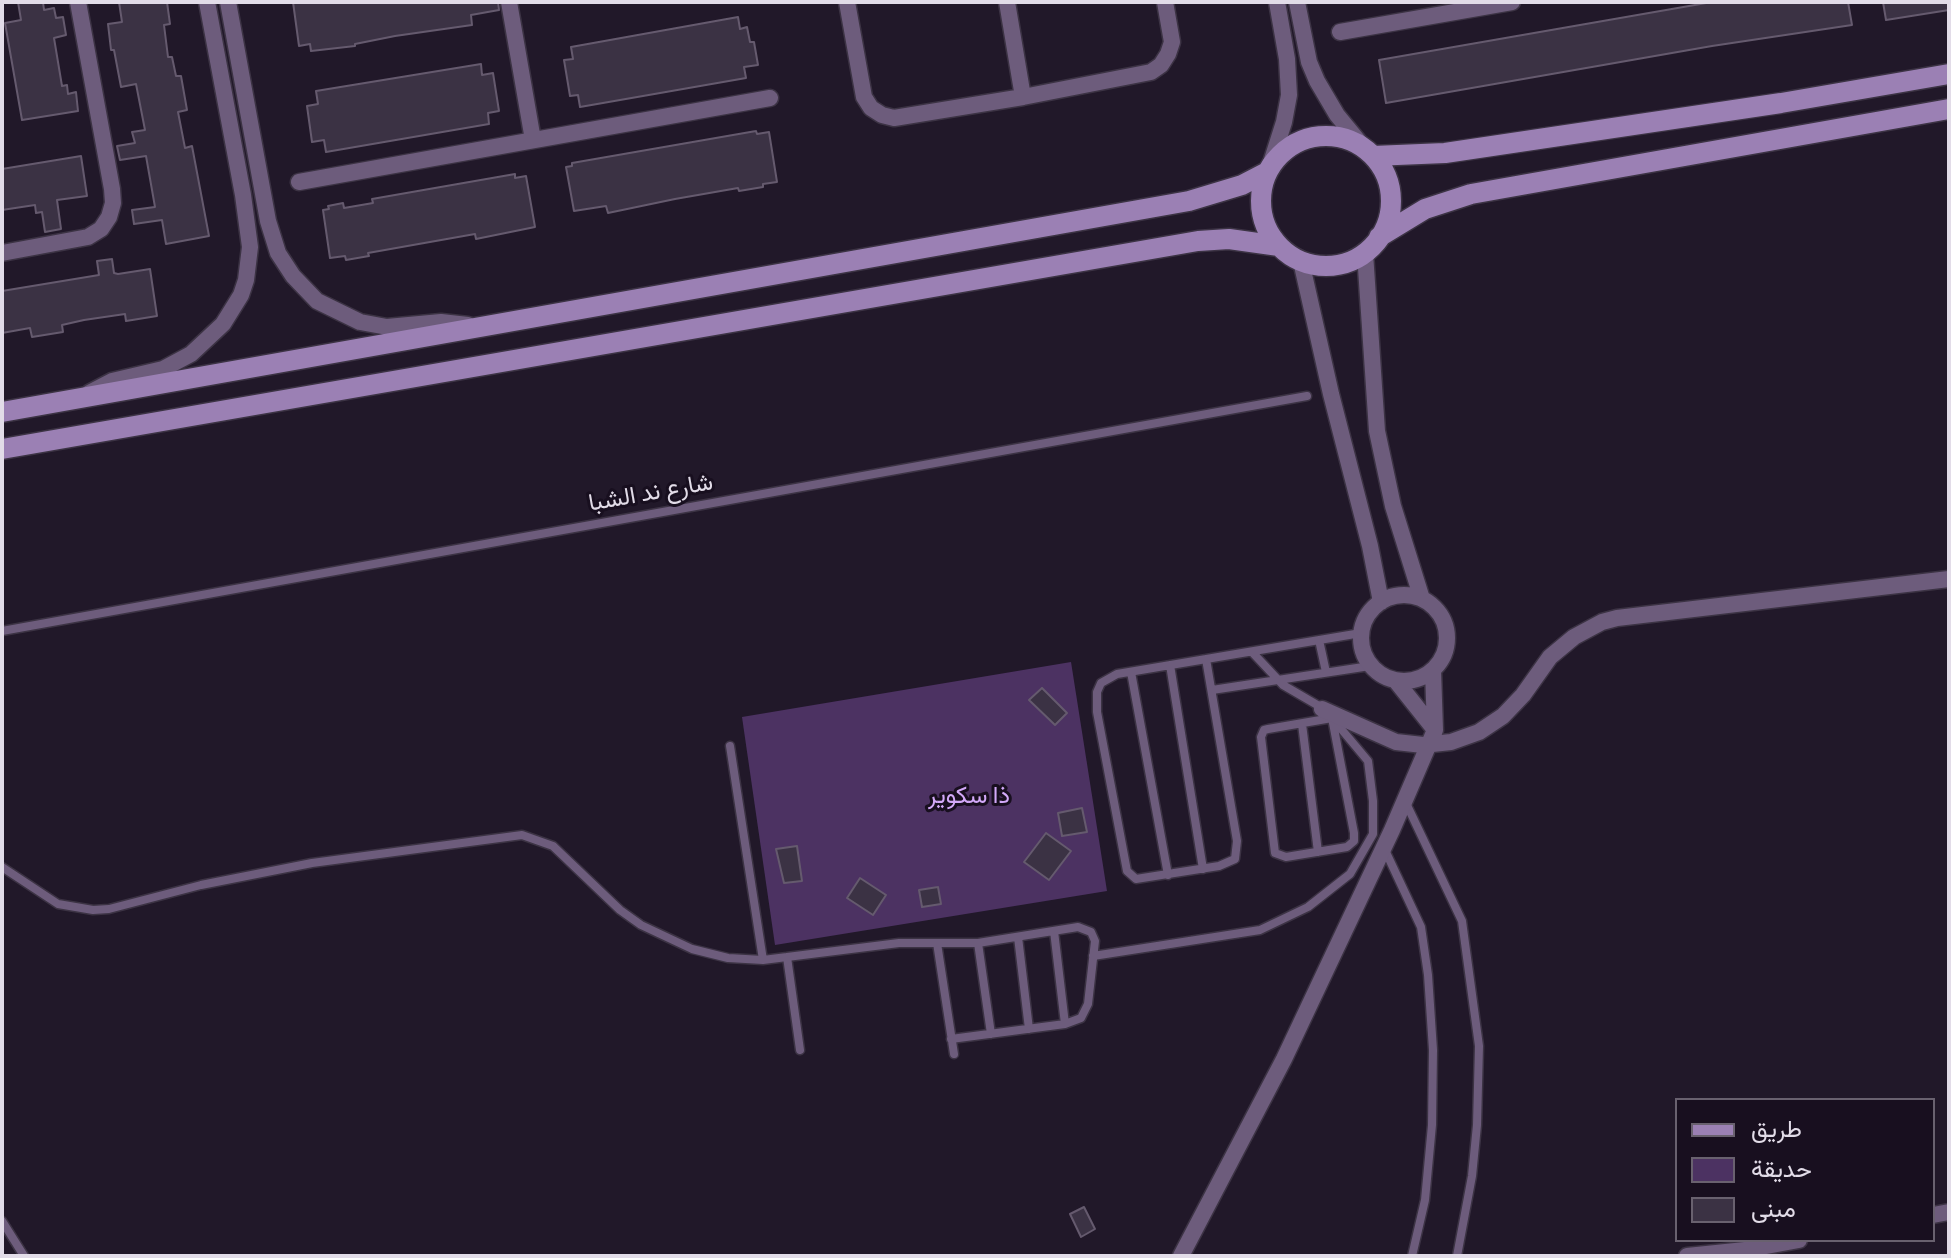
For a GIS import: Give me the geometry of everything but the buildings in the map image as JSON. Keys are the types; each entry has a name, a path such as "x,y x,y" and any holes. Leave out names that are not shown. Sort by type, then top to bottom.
{"main road":[{"path":"1369,152 1445,153 1781,103 1949,74"},
{"path":"1379,237 1425,209 1471,194 1949,109"},
{"path":"2,412 1189,201 1242,185 1268,169 1289,147 1314,137 1332,136 1349,140 1369,152 1388,181 1391,195 1386,224 1365,253 1350,261 1334,265 1301,261 1279,246 1263,219 1261,187 1268,169"},
{"path":"2,449 1198,241 1229,239 1279,246"}],"street":[{"path":"2,253 88,237 101,229 109,217 113,203 78,2"},
{"path":"80,398 103,385 163,369 191,354 223,324 241,295 246,280 250,247 245,206 207,2"},
{"path":"219,2 224,26 234,37"},
{"path":"228,2 268,221 278,253 298,283 317,301 360,322 387,327 441,322 486,328"},
{"path":"509,2 533,140"},
{"path":"847,2 864,97 882,115 894,118 1151,72 1161,65 1172,42 1165,2"},
{"path":"1007,2 1023,97"},
{"path":"1268,169 1284,122 1289,95 1287,59 1277,2"},
{"path":"1297,2 1307,53 1317,81 1337,115 1369,152"},
{"path":"1340,32 1415,10 1512,2"},
{"path":"299,182 770,98"},
{"path":"1365,253 1377,431 1396,519 1422,599"},
{"path":"1301,261 1381,602"},
{"path":"1327,713 1380,736 1409,744 1433,737 1465,738 1491,725 1514,706 1540,669 1561,647 1602,622 1949,579"},
{"path":"1403,595 1422,599 1441,616 1447,634 1445,654 1433,670 1416,680 1386,678 1370,666 1362,651 1361,633 1367,615 1381,602 1403,595"},
{"path":"1181,1256 1284,1059 1433,737 1433,670"},
{"path":"1396,681 1433,737"},
{"path":"1687,1256 1788,1242"},
{"path":"1727,1256 1745,1250"}],"lane":[{"name":"شارع ند الشبا","path":"2,631 1307,396"},
{"path":"1206,659 1237,851 1235,859 1228,864 1136,879 1127,871 1096,701 1097,692 1109,677 1170,665 1361,633"},
{"path":"1319,640 1326,672"},
{"path":"1093,956 1260,930 1308,907 1350,874 1373,834 1368,761 1327,713 1278,680 1252,652"},
{"path":"1170,665 1203,869"},
{"path":"1212,690 1370,666"},
{"path":"1131,672 1168,875"},
{"path":"1327,713 1355,838 1347,847 1281,857 1273,848 1262,734 1268,729 1302,724 1327,713"},
{"path":"1302,724 1318,852"},
{"path":"730,746 763,960"},
{"path":"1405,801 1462,921 1479,1046 1472,1176 1457,1256"},
{"path":"2,867 58,904 93,910 312,863 522,835 553,846 620,910 661,936 710,954 763,960 899,943 978,943 1078,927 1088,929 1095,941 1087,1009 1081,1018 1065,1024 951,1039"},
{"path":"1384,848 1421,927 1430,1005 1432,1125 1425,1200 1412,1256"},
{"path":"1054,931 1065,1024"},
{"path":"1018,937 1029,1029"},
{"path":"937,943 954,1054"},
{"path":"978,943 991,1034"},
{"path":"787,957 800,1050"},
{"path":"2,1221 24,1256"}],"green space":[{"name":"ذا سكوير","path":"1071,662 1107,891 775,945 742,717"}]}
